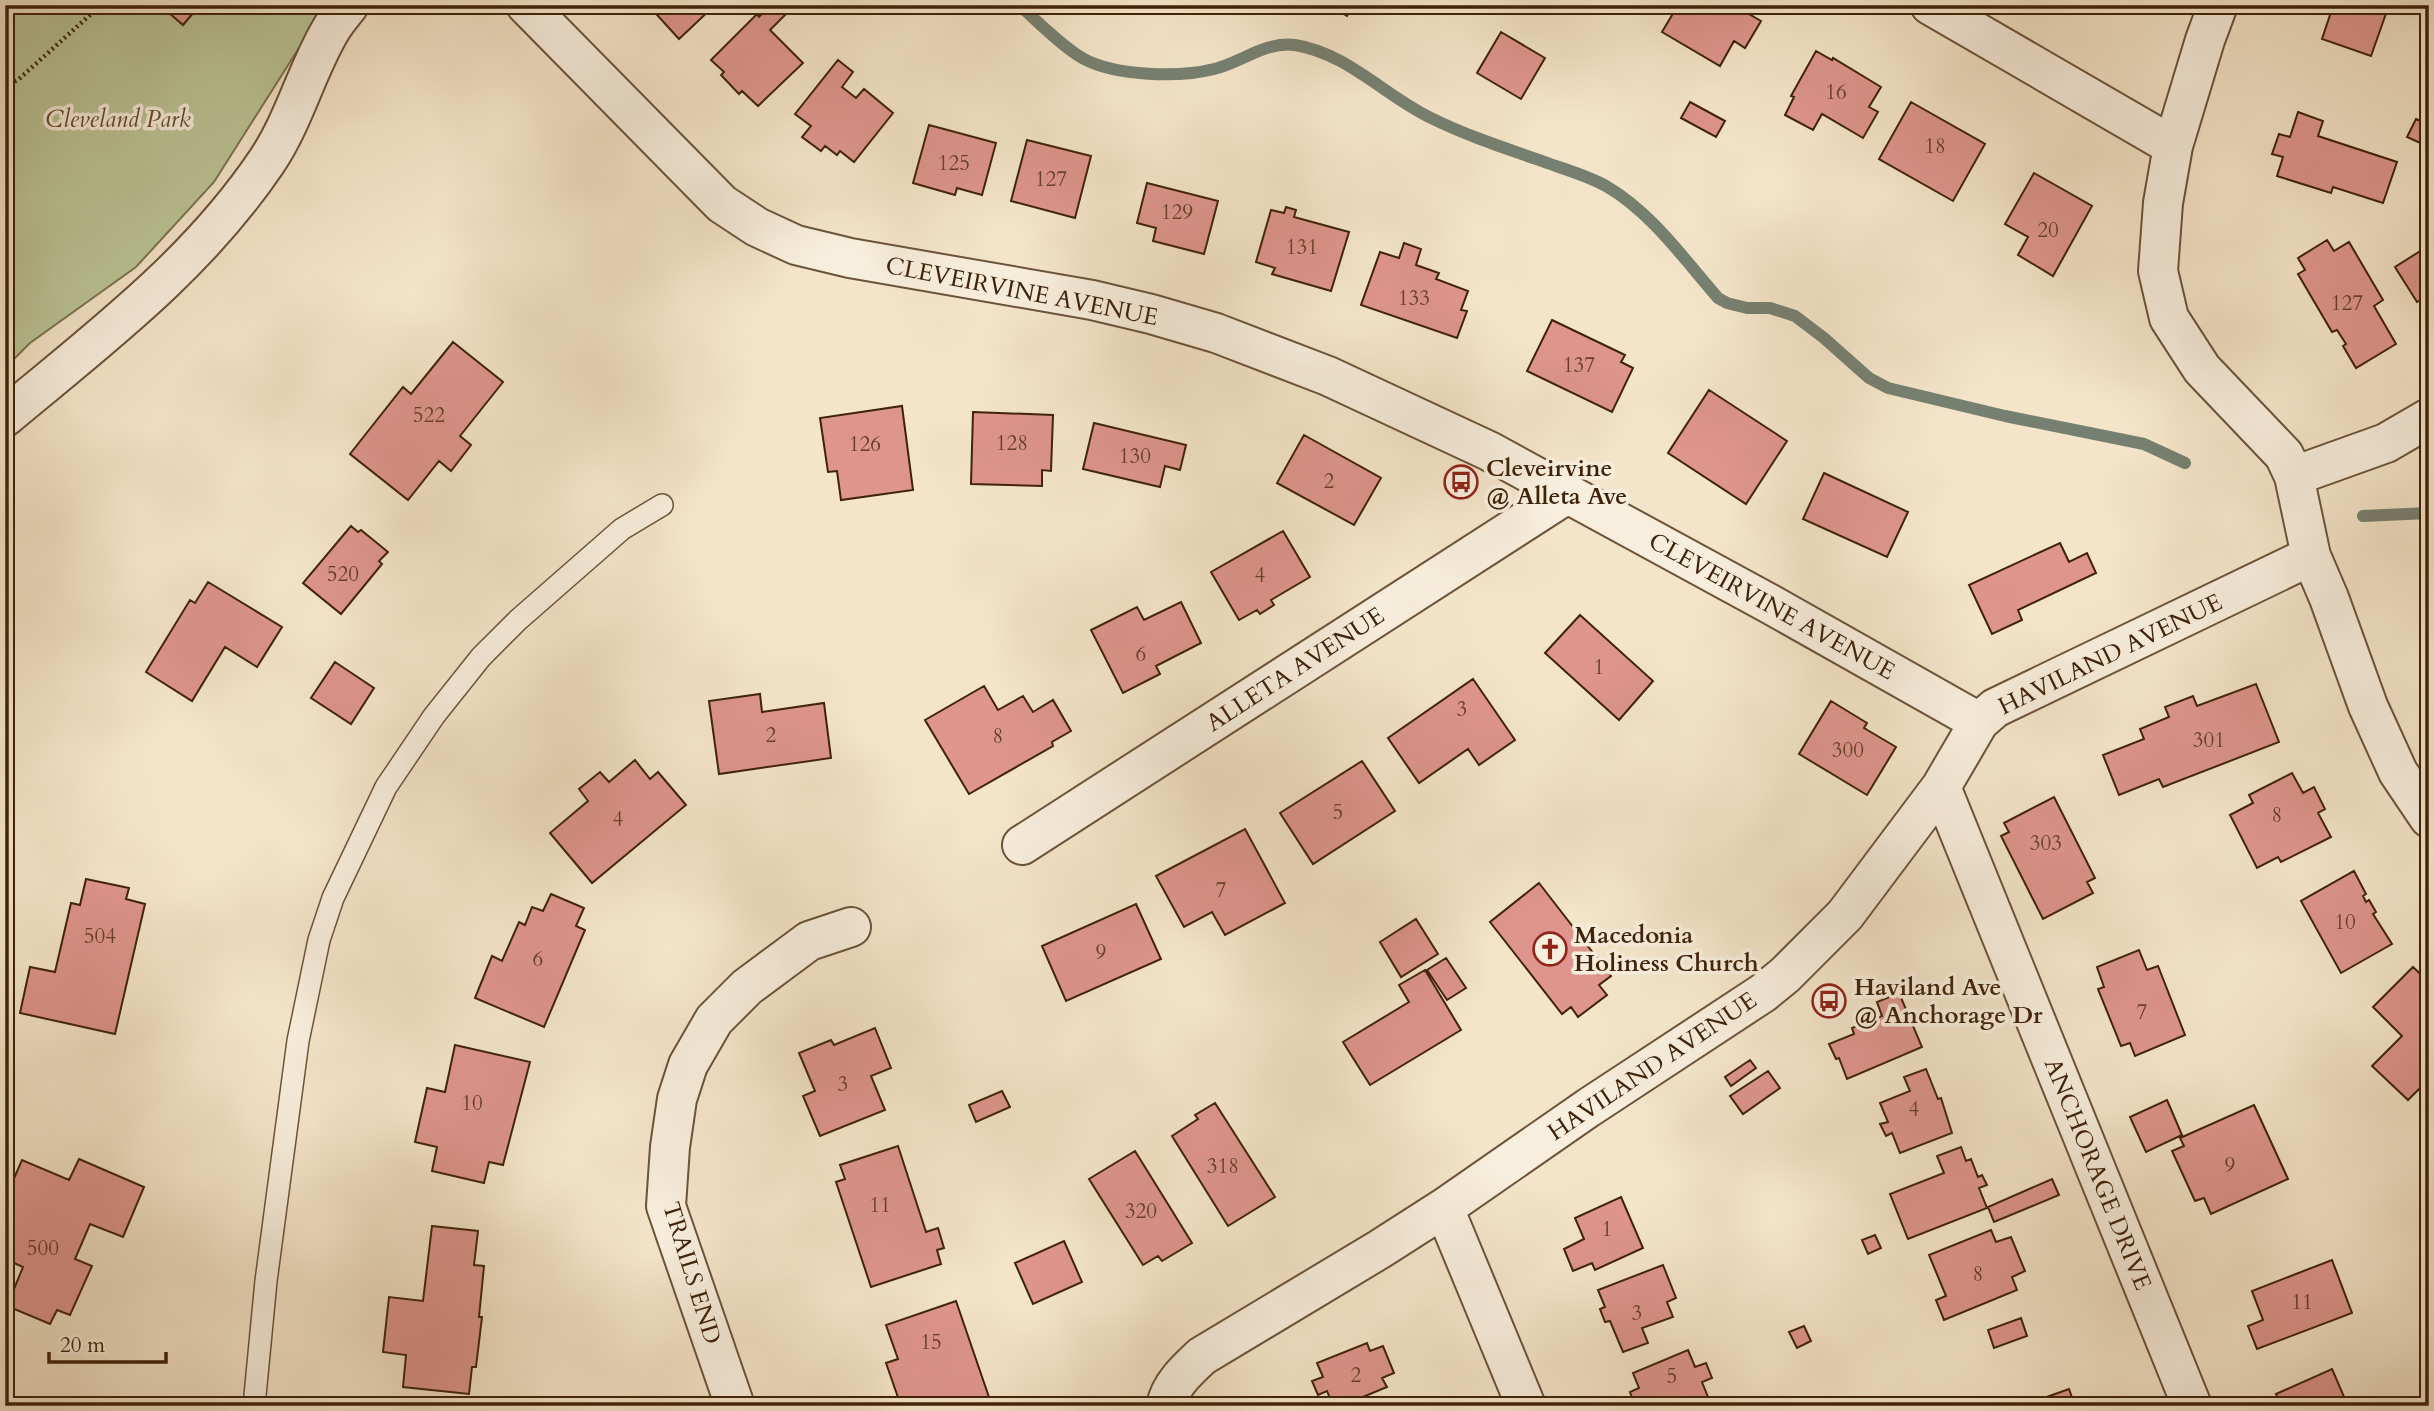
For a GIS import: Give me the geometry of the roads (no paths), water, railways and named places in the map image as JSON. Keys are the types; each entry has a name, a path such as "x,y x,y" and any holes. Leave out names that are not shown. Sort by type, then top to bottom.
{"street":[{"name":"CLEVEIRVINE AVENUE","path":"526,5 722,204 766,232 796,246 836,255 1092,300 1151,314 1216,333 1328,376 1489,452 1770,604 1979,722"},
{"path":"1930,5 2173,146"},
{"path":"2218,5 2173,146 2163,203 2158,271 2169,318 2202,369 2284,455 2294,475 2311,556 2368,706 2398,772 2429,818"},
{"path":"5,417 146,299 189,259 229,214 269,158 338,13"},
{"path":"2294,475 2386,443 2429,418"},
{"name":"ALLETA AVENUE","path":"1022,845 1567,494"},
{"name":"HAVILAND AVENUE","path":"1166,1406 1167,1399 1182,1375 1202,1356 1380,1250 1786,975 1845,915 1941,787 1979,722 1995,708 2311,556"},
{"name":"ANCHORAGE DRIVE","path":"1941,787 2192,1406"},
{"name":"TRAILS END","path":"734,1406 666,1206 677,1099 688,1065 714,1020 747,987 809,941 851,927"},
{"path":"1444,1208 1526,1406"}],"lane":[{"path":"254,1406 266,1280 298,1041 319,940 333,898 386,787 433,716 481,657 518,620 622,529 663,505"}],"waterway":[{"path":"1019,5 1060,42 1084,59 1097,65 1130,72 1200,72 1224,66 1273,46 1295,45 1314,49 1348,65 1412,108 1443,124 1606,186 1638,209 1718,298 1747,308 1770,308 1795,316 1869,378 1888,388 2005,416 2144,444 2185,463"},
{"path":"2363,516 2429,513"}],"place":[{"name":"Cleveirvine @ Alleta Ave","path":"1461,482"},
{"name":"Macedonia Holiness Church","path":"1550,949"},
{"name":"Haviland Ave @ Anchorage Dr","path":"1829,1001"}],"park label":[{"name":"Cleveland Park","path":"118,119"}]}
